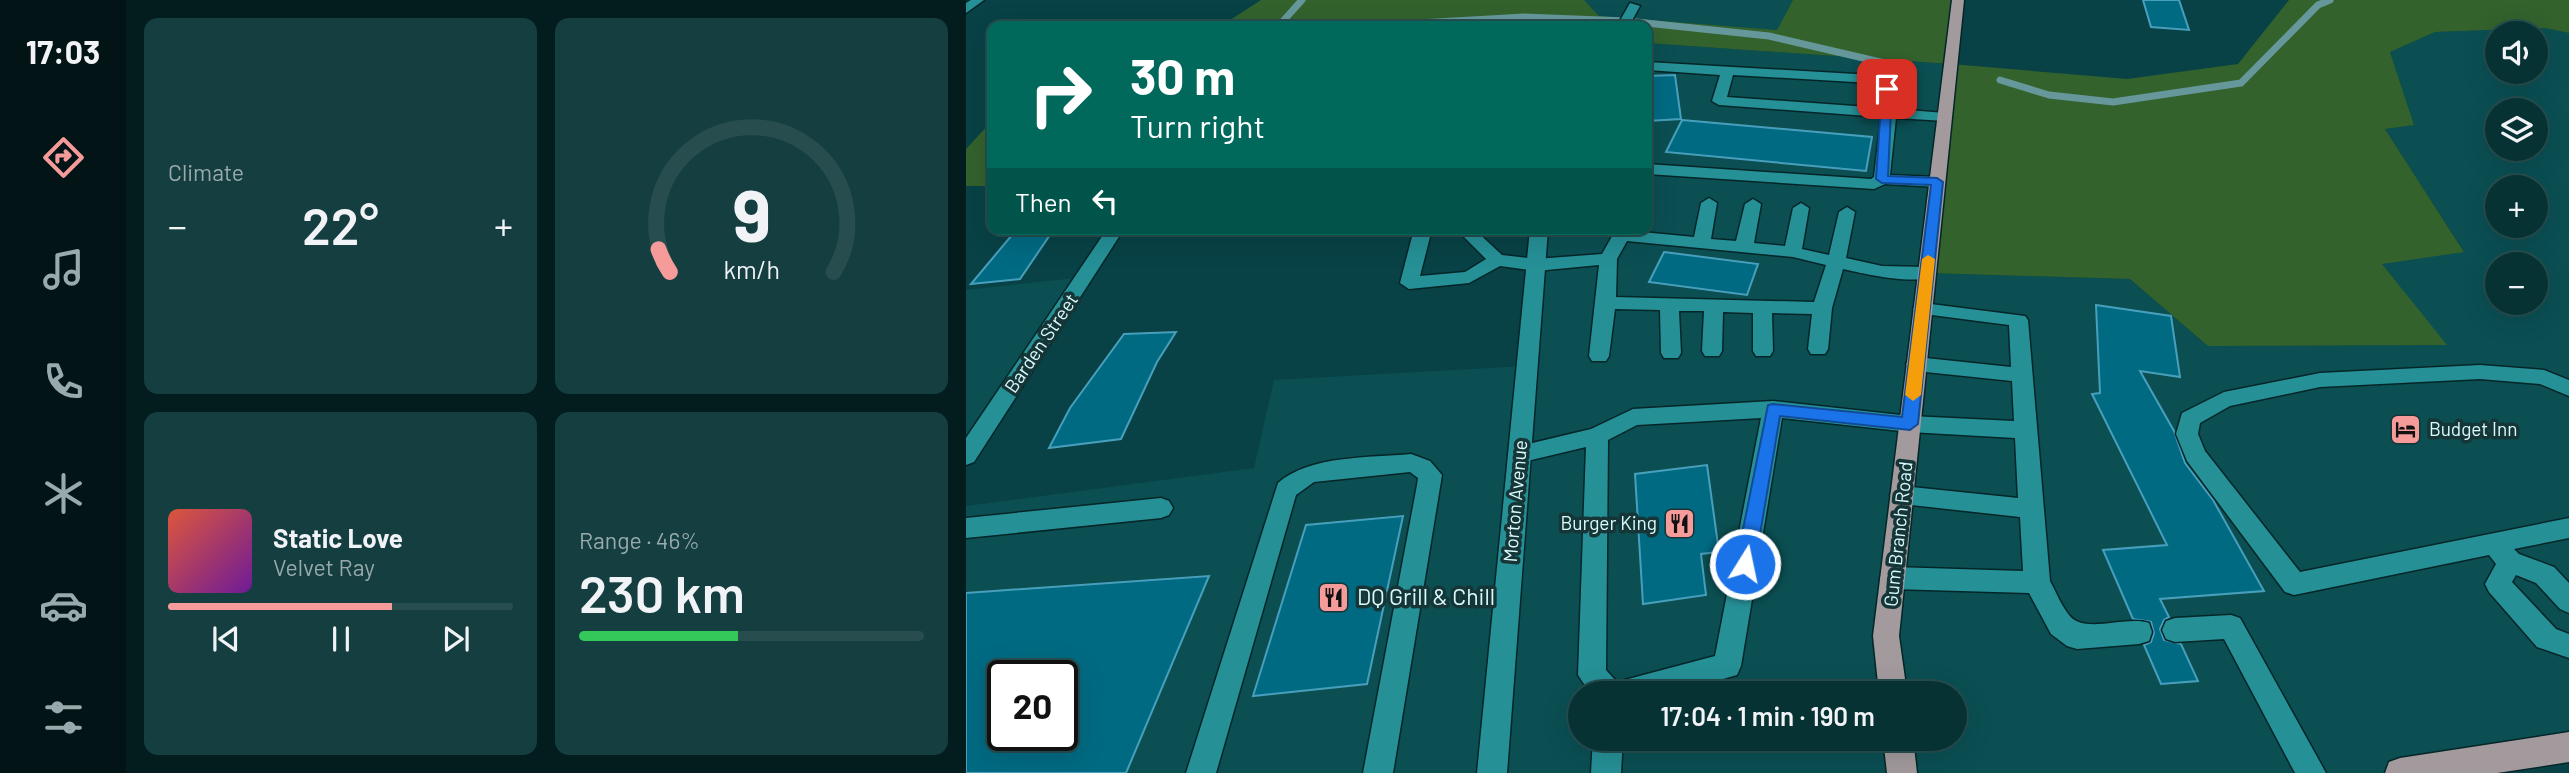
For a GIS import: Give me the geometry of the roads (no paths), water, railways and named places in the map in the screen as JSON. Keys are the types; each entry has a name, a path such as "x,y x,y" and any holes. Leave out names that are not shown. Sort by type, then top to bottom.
{"main road":[{"name":"Gum Branch Road","path":"1892,681 1886,636 1958,0"},
{"path":"2400,773 2569,747"},
{"path":"1899,751 1902,773"}],"street":[{"path":"966,9 978,0"},
{"path":"1626,21 1634,6"},
{"path":"1652,66 1873,79 1884,84 1887,89 1887,113 1882,179"},
{"path":"1728,71 1720,101 1945,117"},
{"path":"1652,169 1874,184 1882,179 1937,182"},
{"path":"1701,243 1709,203"},
{"path":"1744,247 1753,204"},
{"path":"1793,252 1801,208"},
{"path":"1818,349 1822,308 1847,212"},
{"name":"Barden Street","path":"966,456 1112,235"},
{"path":"1421,235 1409,283 1469,277 1497,260"},
{"path":"1470,235 1497,260 1535,264 1608,259"},
{"name":"Morton Avenue","path":"1492,773 1538,235"},
{"path":"1599,356 1608,259 1621,235 1793,252 1882,272 1927,273"},
{"path":"1606,303 1822,308"},
{"path":"1669,304 1671,353"},
{"path":"1712,351 1714,305"},
{"path":"1762,306 1763,351"},
{"path":"1923,309 2018,320 2037,582 2060,625 2077,637 2138,632"},
{"path":"1916,365 2021,374"},
{"path":"2569,389 2544,377 2480,372 2320,380 2224,400 2190,419 2187,434 2195,455 2294,584 2569,528"},
{"path":"1519,454 1597,436 1633,417 1773,410 1910,424 2025,430"},
{"path":"1669,681 1727,666 1773,410"},
{"path":"1597,436 1592,675 1597,681"},
{"path":"1200,773 1286,490 1298,478 1312,473 1411,463 1422,467 1430,475 1429,485 1378,773"},
{"path":"1902,495 2031,509"},
{"path":"966,528 1161,508"},
{"path":"2492,543 2510,562 2545,575 2569,601"},
{"path":"2510,562 2498,584 2547,638 2569,646"},
{"path":"1893,578 2037,582"},
{"path":"2175,630 2231,627 2311,773"},
{"path":"1606,773 1607,751"}],"waterway":[{"path":"1286,21 1284,20 1302,0"},
{"path":"2000,80 2049,95 2113,102 2241,83 2318,5 2330,0"},
{"path":"1454,21 1524,17 1627,21"},
{"path":"1652,24 1769,36 1906,68"}],"place":[{"name":"Budget Inn","path":"2406,429"},
{"name":"Burger King","path":"1680,523"},
{"name":"DQ Grill & Chill","path":"1334,597"}]}
